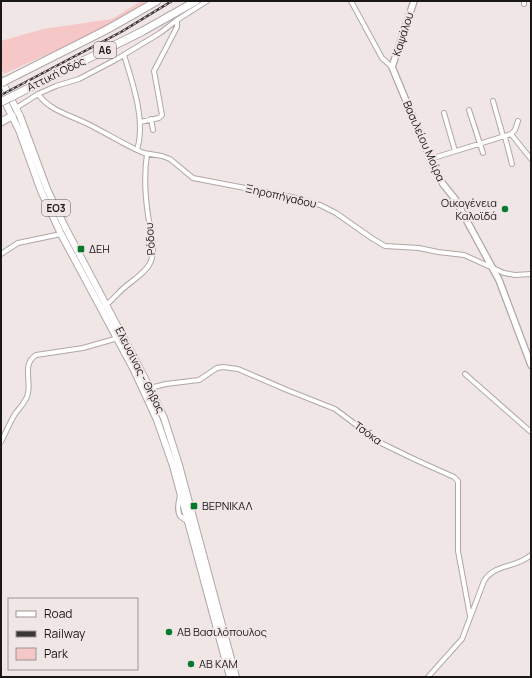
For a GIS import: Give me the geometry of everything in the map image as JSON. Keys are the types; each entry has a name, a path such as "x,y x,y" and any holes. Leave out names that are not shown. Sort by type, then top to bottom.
{"highway":[{"name":"Αττική Οδός","path":"2,81 108,29 156,1"},
{"name":"Αττική Οδός","path":"1,102 143,31 196,1"},
{"path":"1,122 12,116"}],"main road":[{"name":"Ελευσίνας - Θήβας","path":"2,81 16,108 56,208 103,306"},
{"name":"Ελευσίνας - Θήβας","path":"1,94 12,116 41,191 61,234 150,388 164,418 176,452 236,677"},
{"path":"12,116 16,108"},
{"name":"Ελευσίνας - Θήβας","path":"120,337 170,453 230,677"}],"street":[{"path":"16,108 38,94 84,76 124,55 207,1"},
{"path":"351,1 382,58 392,67"},
{"name":"Καψάλου","path":"392,67 414,1"},
{"path":"140,122 159,118 162,115 154,69 172,38 177,27 177,20"},
{"path":"124,55 136,98 140,122 137,150"},
{"name":"Βασιλείου Μοίρα","path":"392,67 430,159 443,184 455,199 492,268 508,303 531,365"},
{"name":"Ξηροπήγαδου","path":"38,94 42,100 65,115 86,123 137,150 147,154 162,156 170,159 193,178 292,197 320,205 336,213 372,240 385,246 419,248 464,255 504,273 515,275 531,274"},
{"path":"493,101 512,164"},
{"path":"469,110 483,154"},
{"path":"444,113 455,151"},
{"path":"151,119 153,130"},
{"path":"430,159 511,134 515,130 518,121"},
{"path":"511,134 531,159"},
{"name":"Ρόδου","path":"103,306 113,300 120,291 147,268 152,260 153,247 145,178 147,154"},
{"path":"1,254 18,243 61,234"},
{"path":"1,442 15,414 28,395 28,368 29,362 33,357 36,355 83,348 120,337"},
{"name":"Τσόκα","path":"150,388 166,384 199,380 217,368 223,367 238,369 335,409 379,442 454,477 458,481 458,551 470,616"},
{"path":"465,374 531,432"},
{"path":"428,677 462,639 470,616 488,575 493,570 500,567 511,566 523,561 531,555"}],"green space":[{"path":"141,1 148,1 113,22 77,40 4,74 1,69 1,41 43,29 112,19"}],"railway":[{"path":"1,95 121,32 172,1"}],"place":[{"name":"Οικογένεια Καλοϊδά","path":"505,209"},
{"name":"ΔΕΗ","path":"81,249"},
{"name":"ΒΕΡΝΙΚΑΛ","path":"194,506"},
{"name":"ΑΒ Βασιλόπουλος","path":"169,632"},
{"name":"ΑΒ ΚΑΜ","path":"191,664"}]}
